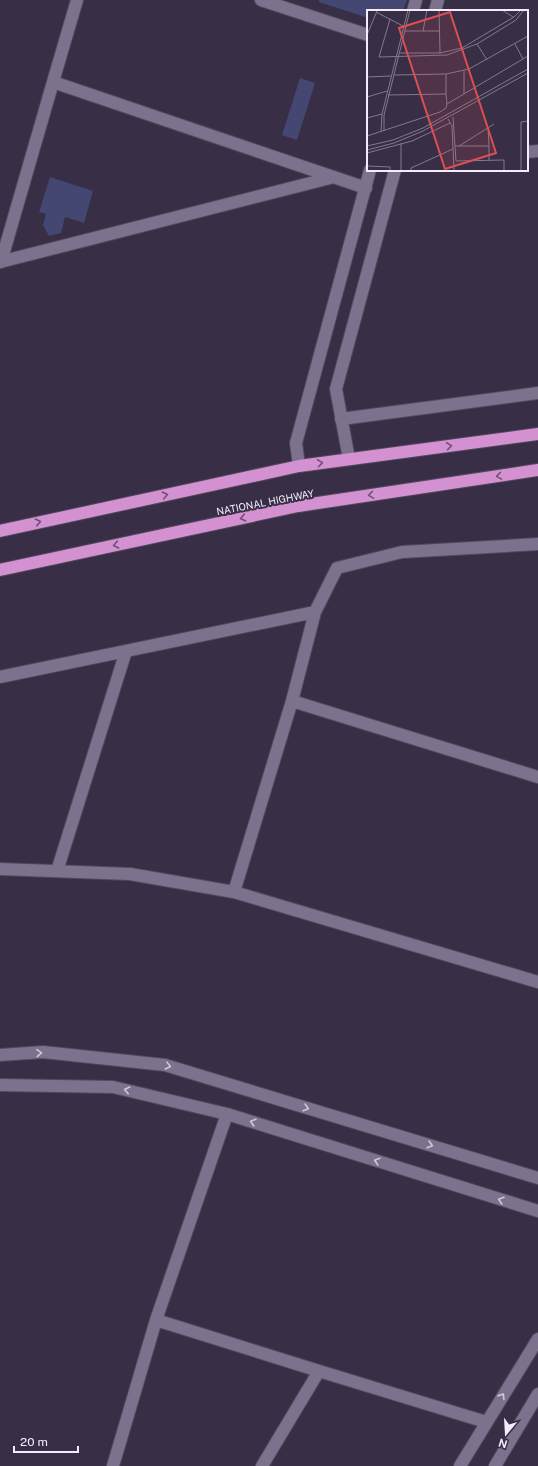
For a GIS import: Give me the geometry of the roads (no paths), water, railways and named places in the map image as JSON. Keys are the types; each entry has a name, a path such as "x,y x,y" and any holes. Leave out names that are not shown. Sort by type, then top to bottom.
{"highway":[{"path":"0,531 299,466 538,434"},
{"name":"NATIONAL HIGHWAY","path":"0,570 298,506 538,470"}],"street":[{"path":"0,262 77,0"},
{"path":"261,0 367,34"},
{"path":"413,10 416,0"},
{"path":"435,10 438,0"},
{"path":"53,82 366,188"},
{"path":"528,152 538,151"},
{"path":"299,466 296,443 370,171"},
{"path":"349,459 336,389 395,171"},
{"path":"0,262 334,177"},
{"path":"341,420 538,393"},
{"path":"234,892 292,702 316,612 337,568 402,552 538,544"},
{"path":"0,677 316,612"},
{"path":"57,871 126,651"},
{"path":"292,702 538,777"},
{"path":"0,869 130,874 234,892 538,982"},
{"path":"0,1055 43,1052 165,1065 538,1178"},
{"path":"0,1085 113,1087 227,1114 538,1211"},
{"path":"114,1466 156,1320 227,1114"},
{"path":"156,1320 486,1422"},
{"path":"460,1466 538,1339"},
{"path":"262,1466 319,1371"},
{"path":"495,1466 538,1394"}]}
